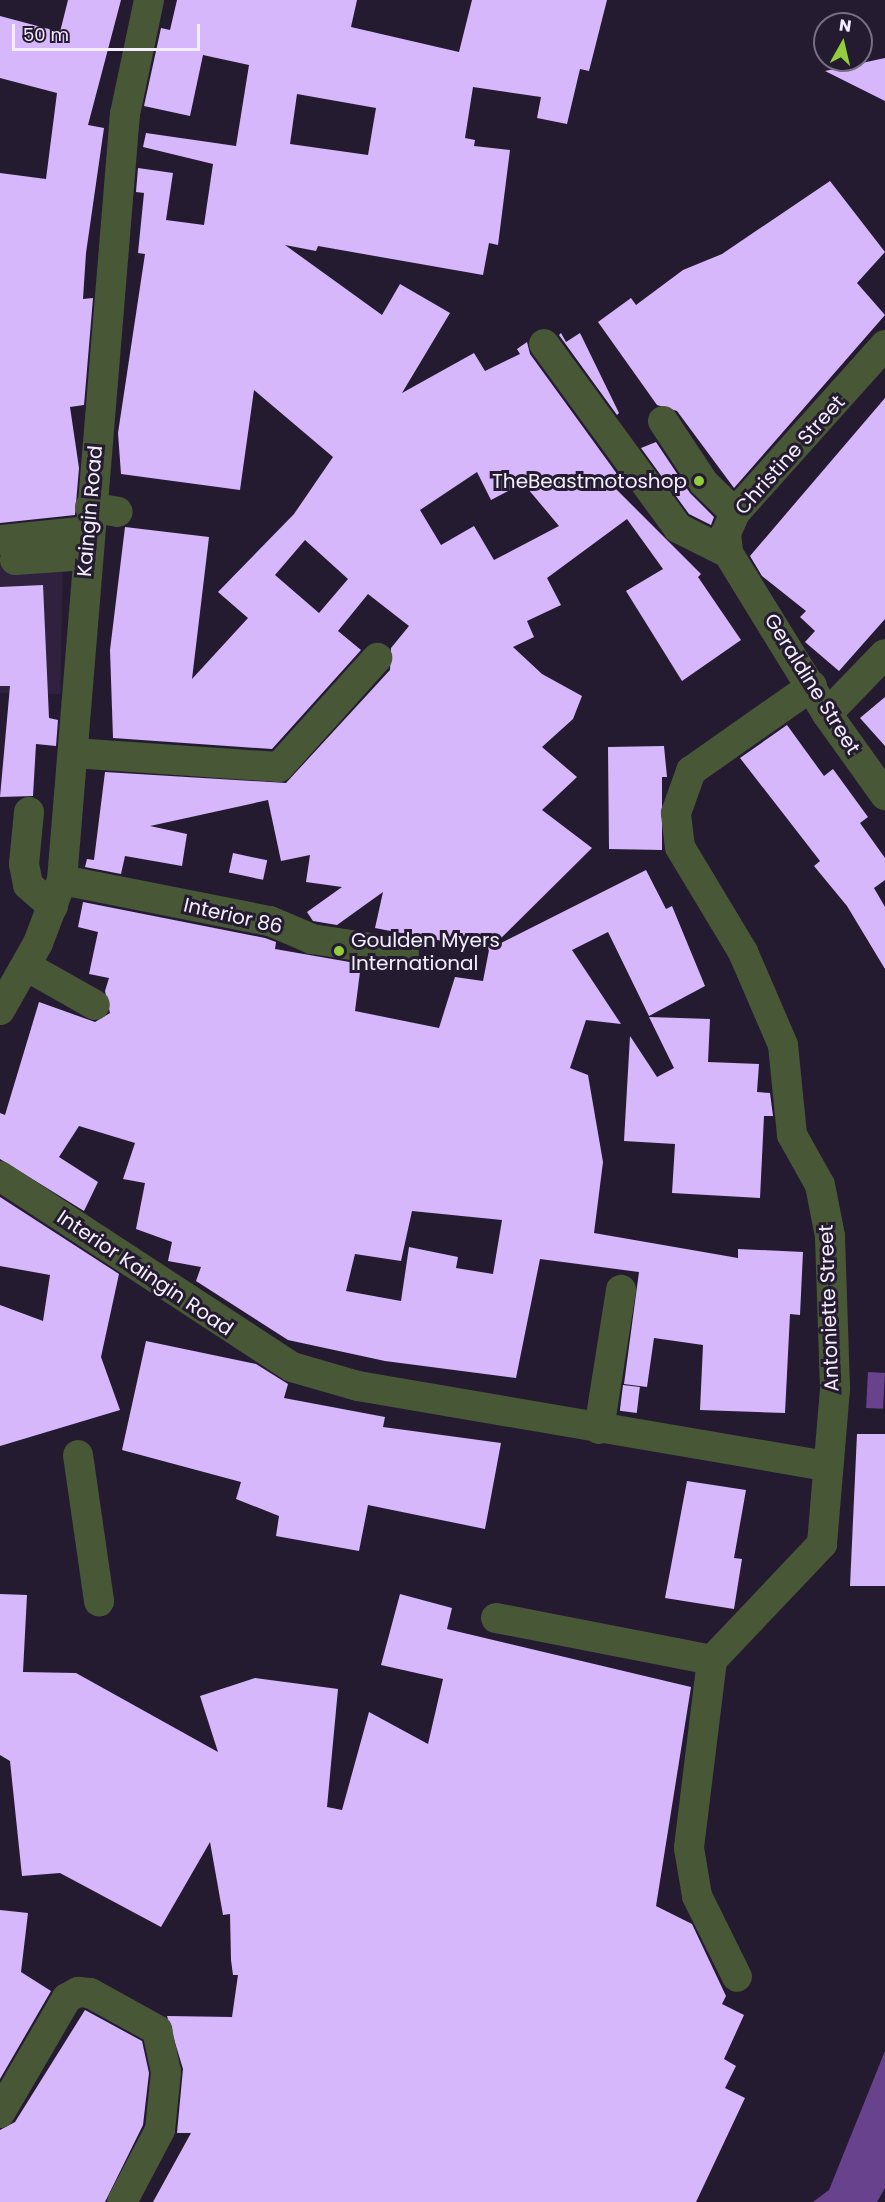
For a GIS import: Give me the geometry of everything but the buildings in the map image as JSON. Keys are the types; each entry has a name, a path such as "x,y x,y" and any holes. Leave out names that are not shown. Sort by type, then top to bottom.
{"street":[{"name":"Kaingin Road","path":"0,1011 26,966 57,894 95,526 114,113 149,0"},
{"path":"544,344 678,528 736,562"},
{"name":"Christine Street","path":"736,562 726,533 735,513 885,345"},
{"path":"663,421 704,483 735,513"},
{"path":"0,540 95,526"},
{"path":"0,561 95,526"},
{"name":"Geraldine Street","path":"736,562 827,714 885,795"},
{"path":"827,714 885,654"},
{"path":"73,753 279,767 377,658"},
{"name":"Antoniette Street","path":"712,1660 822,1544 835,1388 830,1236 820,1185 792,1135 783,1045 743,952 680,847 676,813 691,771 812,686"},
{"path":"29,812 24,864 28,885 57,894"},
{"name":"Interior 86","path":"57,894 270,921 312,939 404,953"},
{"path":"26,966 95,1005"},
{"name":"Interior Kaingin Road","path":"0,1176 292,1367 358,1386 599,1429 829,1451"},
{"path":"599,1429 621,1290"},
{"path":"78,1455 99,1601"},
{"path":"496,1617 712,1660 689,1848 698,1896 737,1977"},
{"path":"0,2113 67,1998 90,1993 157,2030 163,2048 160,2130 122,2202"}],"shaded area":[{"path":"0,545 63,546 60,694 0,693"},
{"path":"868,1372 885,1373 883,1409 866,1408"},
{"path":"885,2051 885,2188 877,2202 813,2202 829,2190"}],"place":[{"name":"TheBeastmotoshop","path":"699,481"},
{"name":"Goulden Myers International","path":"339,951"}]}
